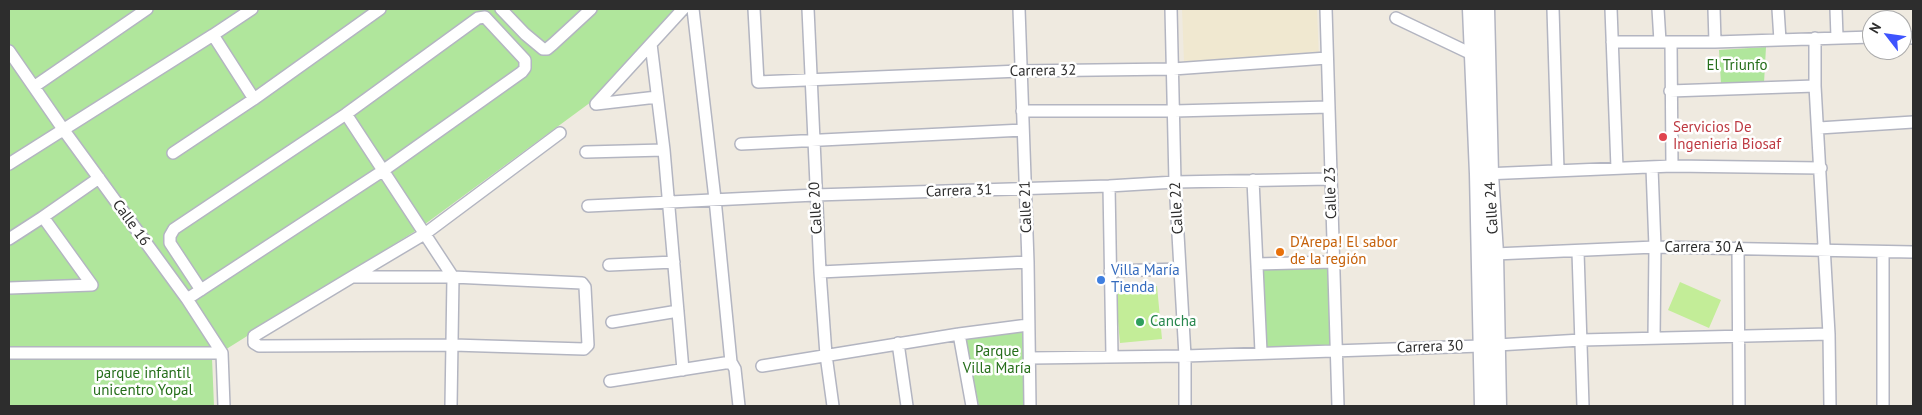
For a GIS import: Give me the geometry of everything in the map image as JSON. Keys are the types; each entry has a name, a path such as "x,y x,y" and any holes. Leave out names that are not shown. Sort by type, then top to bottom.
{"street":[{"path":"35,86 147,9"},
{"path":"9,164 252,9"},
{"path":"173,153 254,99 380,9"},
{"path":"501,9 525,34 543,48 547,48 591,9"},
{"path":"657,97 596,104 683,9"},
{"path":"693,9 715,199 731,362 735,369 739,406"},
{"name":"Carrera 32","path":"754,9 758,82 1020,71 1173,69 1327,58"},
{"name":"Calle 20","path":"808,9 815,195 826,355 833,406"},
{"name":"Calle 21","path":"1019,9 1028,262 1030,406"},
{"name":"Calle 22","path":"1171,9 1175,182 1185,356 1185,406"},
{"name":"Calle 23","path":"1326,9 1338,406"},
{"name":"Calle 24","path":"1471,9 1480,58 1484,174 1481,346 1483,406"},
{"name":"Calle 24","path":"1480,58 1486,9"},
{"path":"1553,9 1558,170"},
{"path":"1611,9 1617,168"},
{"path":"1658,9 1665,42 1670,91 1672,166"},
{"path":"1714,9 1715,42"},
{"path":"1778,9 1780,40"},
{"path":"1836,9 1837,37"},
{"path":"187,299 201,290 384,170 522,72 525,68 525,60 485,17 478,18 346,114 174,229 170,236 170,243 201,290"},
{"path":"1396,18 1480,58"},
{"path":"214,35 254,99"},
{"path":"1612,42 1715,42 1862,37"},
{"path":"1815,38 1815,86 1819,128 1829,334 1830,406"},
{"path":"652,44 664,150 683,370"},
{"name":"Calle 16","path":"9,51 98,178 187,299 222,353"},
{"path":"1670,91 1815,86"},
{"path":"1022,111 1174,112 1329,106"},
{"path":"346,114 426,233 453,277 453,345 450,406"},
{"path":"1819,128 1913,122"},
{"path":"741,144 1023,130"},
{"path":"352,277 453,277 582,283 585,287 588,345 584,349 453,345 259,346 254,343 254,336 352,277 426,233 560,133"},
{"path":"586,152 664,150"},
{"path":"1484,174 1672,166 1821,168"},
{"path":"1652,168 1655,247 1654,338"},
{"name":"Calle 24","path":"1484,174 1495,254 1498,406"},
{"path":"9,239 98,178"},
{"name":"Carrera 31","path":"588,206 815,195 1109,186 1175,182 1330,179"},
{"path":"1252,180 1261,352"},
{"path":"1109,186 1112,356"},
{"path":"9,288 92,285 43,217"},
{"name":"Carrera 30 A","path":"1495,254 1578,252 1655,247 1913,252"},
{"path":"1738,248 1739,406"},
{"path":"1578,252 1583,406"},
{"path":"1883,252 1883,406"},
{"path":"609,265 674,262"},
{"path":"820,272 1028,262"},
{"path":"1257,264 1333,262"},
{"path":"1110,271 1180,269"},
{"path":"612,322 678,311"},
{"path":"762,366 898,343 1028,325"},
{"path":"959,334 972,406"},
{"name":"Carrera 30","path":"1030,358 1185,356 1481,346 1582,340 1829,334"},
{"path":"898,343 907,406"},
{"path":"9,353 222,353 224,406"},
{"path":"610,381 731,362"}],"shaded area":[{"path":"1182,9 1317,9 1319,57 1184,63"}],"green space":[{"name":"parque infantil unicentro Yopal","path":"9,9 677,9 591,102 417,230 212,358 214,406 9,406"},
{"name":"El Triunfo","path":"1766,47 1764,83 1721,84 1719,50"},
{"path":"1262,268 1328,268 1333,344 1330,346 1264,349"},
{"path":"1680,282 1721,300 1709,328 1668,310"},
{"name":"Cancha","path":"1157,286 1162,339 1120,343 1115,290"},
{"name":"Parque Villa María","path":"1024,329 1024,406 979,406 964,338"}],"place":[{"name":"Servicios De Ingenieria Biosaf","path":"1663,137"},
{"name":"D'Arepa! El sabor de la región","path":"1280,252"},
{"name":"Villa María Tienda","path":"1101,280"},
{"name":"Cancha","path":"1140,322"}]}
